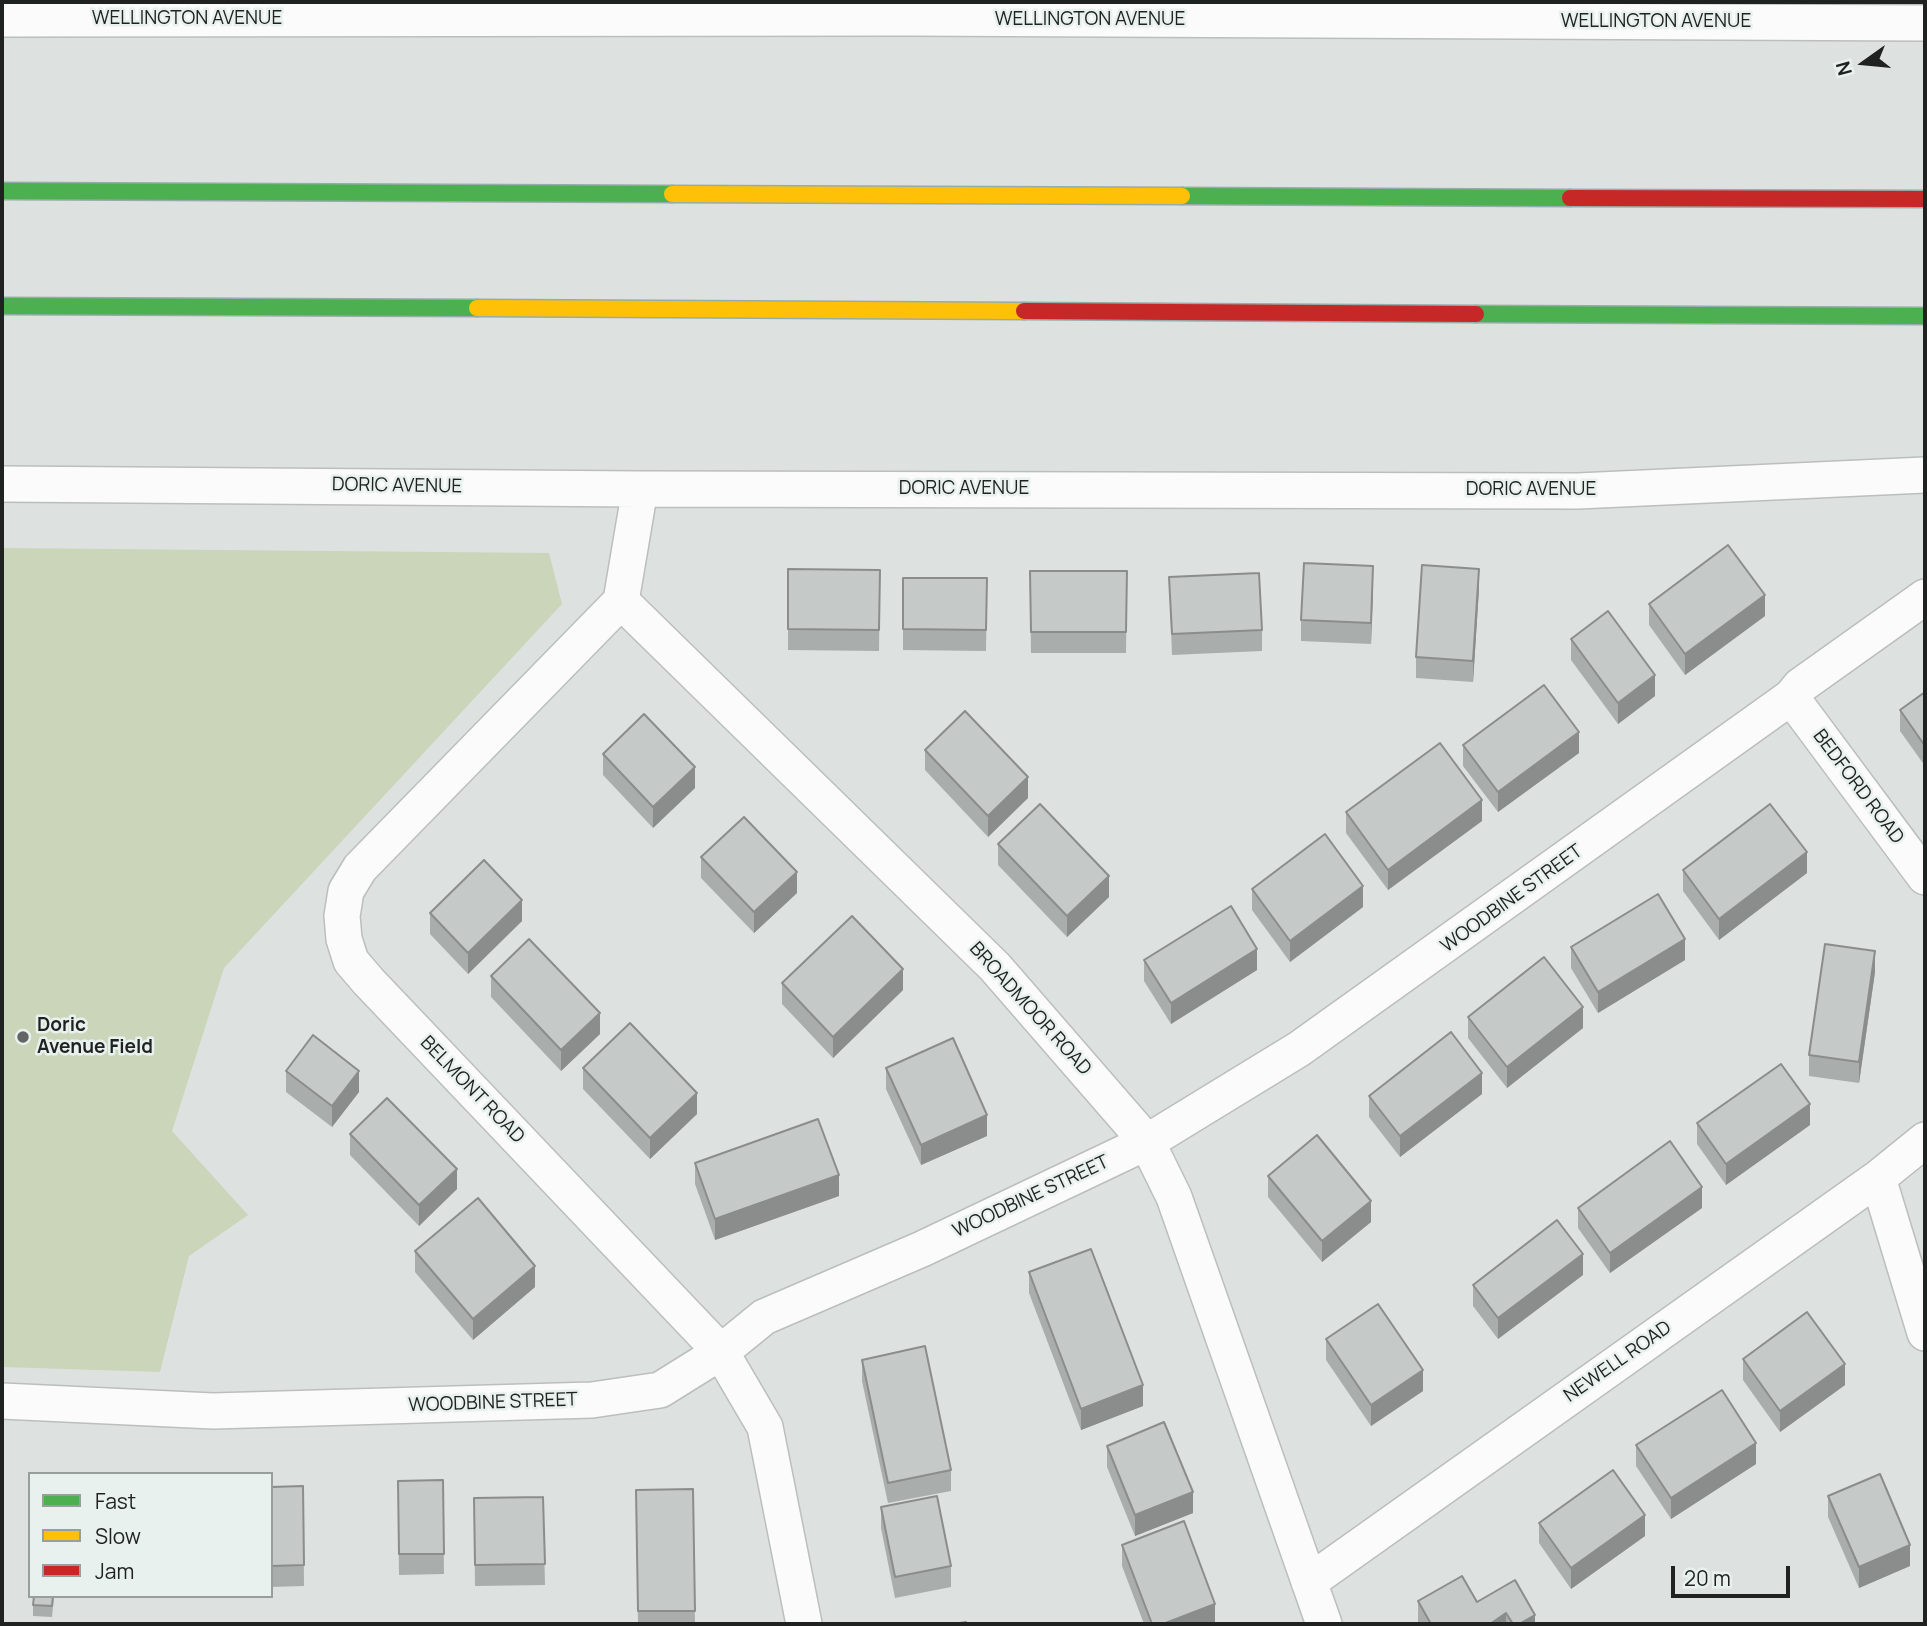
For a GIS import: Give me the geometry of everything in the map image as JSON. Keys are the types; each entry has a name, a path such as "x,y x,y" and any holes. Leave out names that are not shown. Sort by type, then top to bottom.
{"highway":[{"path":"2,191 1925,199"},
{"path":"2,306 1925,316"}],"street":[{"name":"WELLINGTON AVENUE","path":"2,19 1925,23"},
{"name":"DORIC AVENUE","path":"2,484 640,489 1578,491 1925,475"},
{"path":"621,601 640,489"},
{"name":"WOODBINE STREET","path":"2,1401 214,1411 592,1400 660,1390 720,1352 764,1317 922,1249 1147,1142 1299,1049 1791,697 1800,686 1925,597"},
{"name":"BROADMOOR ROAD","path":"621,601 995,967 1147,1142 1174,1197 1324,1624"},
{"name":"BELMONT ROAD","path":"621,601 360,868 346,891 342,916 344,939 351,961 369,982 720,1352 765,1427 804,1624"},
{"name":"BEDFORD ROAD","path":"1791,697 1925,877"},
{"name":"NEWELL ROAD","path":"1309,1582 1878,1178 1925,1140"},
{"path":"1878,1178 1925,1333"}],"green space":[{"path":"2,548 549,553 562,604 224,968 172,1131 248,1215 189,1256 160,1372 2,1367"}],"building":[{"path":"1728,545 1765,595 1685,654 1649,604"},
{"path":"1304,563 1373,566 1371,623 1301,620"},
{"path":"1422,565 1479,569 1473,661 1416,657"},
{"path":"788,569 880,570 879,630 788,629"},
{"path":"1030,571 1127,571 1126,632 1031,632"},
{"path":"1259,573 1262,630 1172,634 1169,577"},
{"path":"903,578 987,578 986,630 903,629"},
{"path":"1608,611 1655,675 1618,703 1571,639"},
{"path":"1544,685 1579,732 1498,792 1463,745"},
{"path":"1925,692 1925,746 1900,710"},
{"path":"965,711 1028,777 988,816 925,750"},
{"path":"644,714 695,767 653,807 603,754"},
{"path":"1440,743 1482,800 1388,870 1346,812"},
{"path":"1040,804 1109,876 1067,916 998,844"},
{"path":"1770,804 1807,852 1719,919 1683,870"},
{"path":"744,817 797,872 754,912 701,857"},
{"path":"1325,834 1363,886 1290,941 1252,889"},
{"path":"484,860 522,900 468,953 430,913"},
{"path":"1658,894 1685,939 1598,992 1571,947"},
{"path":"1231,906 1257,949 1171,1003 1144,960"},
{"path":"852,916 903,969 833,1037 782,983"},
{"path":"529,939 600,1013 561,1050 491,976"},
{"path":"1825,944 1875,951 1859,1062 1809,1055"},
{"path":"1544,957 1583,1007 1507,1067 1468,1017"},
{"path":"630,1023 697,1093 650,1138 583,1068"},
{"path":"1451,1032 1482,1073 1400,1136 1369,1096"},
{"path":"313,1035 359,1071 332,1106 286,1071"},
{"path":"953,1038 987,1115 921,1145 886,1068"},
{"path":"1781,1064 1810,1104 1726,1164 1697,1123"},
{"path":"387,1098 457,1169 419,1205 350,1134"},
{"path":"818,1119 839,1175 715,1219 695,1163"},
{"path":"1317,1135 1371,1201 1322,1241 1268,1176"},
{"path":"1670,1141 1702,1187 1610,1253 1578,1208"},
{"path":"478,1198 535,1266 473,1319 415,1251"},
{"path":"1557,1220 1583,1254 1498,1318 1473,1285"},
{"path":"1091,1249 1143,1385 1081,1409 1029,1272"},
{"path":"1378,1304 1423,1370 1371,1405 1326,1339"},
{"path":"1807,1312 1845,1364 1780,1411 1743,1359"},
{"path":"925,1346 951,1470 888,1483 862,1360"},
{"path":"1722,1390 1756,1443 1671,1498 1636,1445"},
{"path":"1164,1422 1193,1492 1135,1515 1107,1446"},
{"path":"1613,1470 1645,1515 1571,1568 1539,1523"},
{"path":"1880,1474 1910,1545 1859,1567 1828,1496"},
{"path":"443,1480 444,1554 399,1554 398,1481"},
{"path":"303,1486 304,1565 273,1566 273,1487"},
{"path":"693,1489 695,1611 638,1611 636,1490"},
{"path":"937,1496 951,1566 895,1577 881,1507"},
{"path":"543,1497 545,1564 475,1565 474,1498"},
{"path":"1184,1521 1215,1604 1163,1624 1152,1624 1122,1545"},
{"path":"1462,1576 1477,1602 1515,1580 1535,1615 1519,1624 1513,1624 1506,1613 1490,1624 1431,1624 1418,1601"},
{"path":"34,1598 53,1598 52,1606 33,1605"}],"traffic: fast":[{"path":"2,191 672,194"},
{"path":"1182,196 1570,198"},
{"path":"2,306 477,308"},
{"path":"1476,314 1925,316"}],"traffic: slow":[{"path":"672,194 1182,196"},
{"path":"477,308 1024,311"}],"traffic: jam":[{"path":"1570,198 1925,199"},
{"path":"1024,311 1476,314"}],"place":[{"name":"Doric Avenue Field","path":"23,1037"}]}
